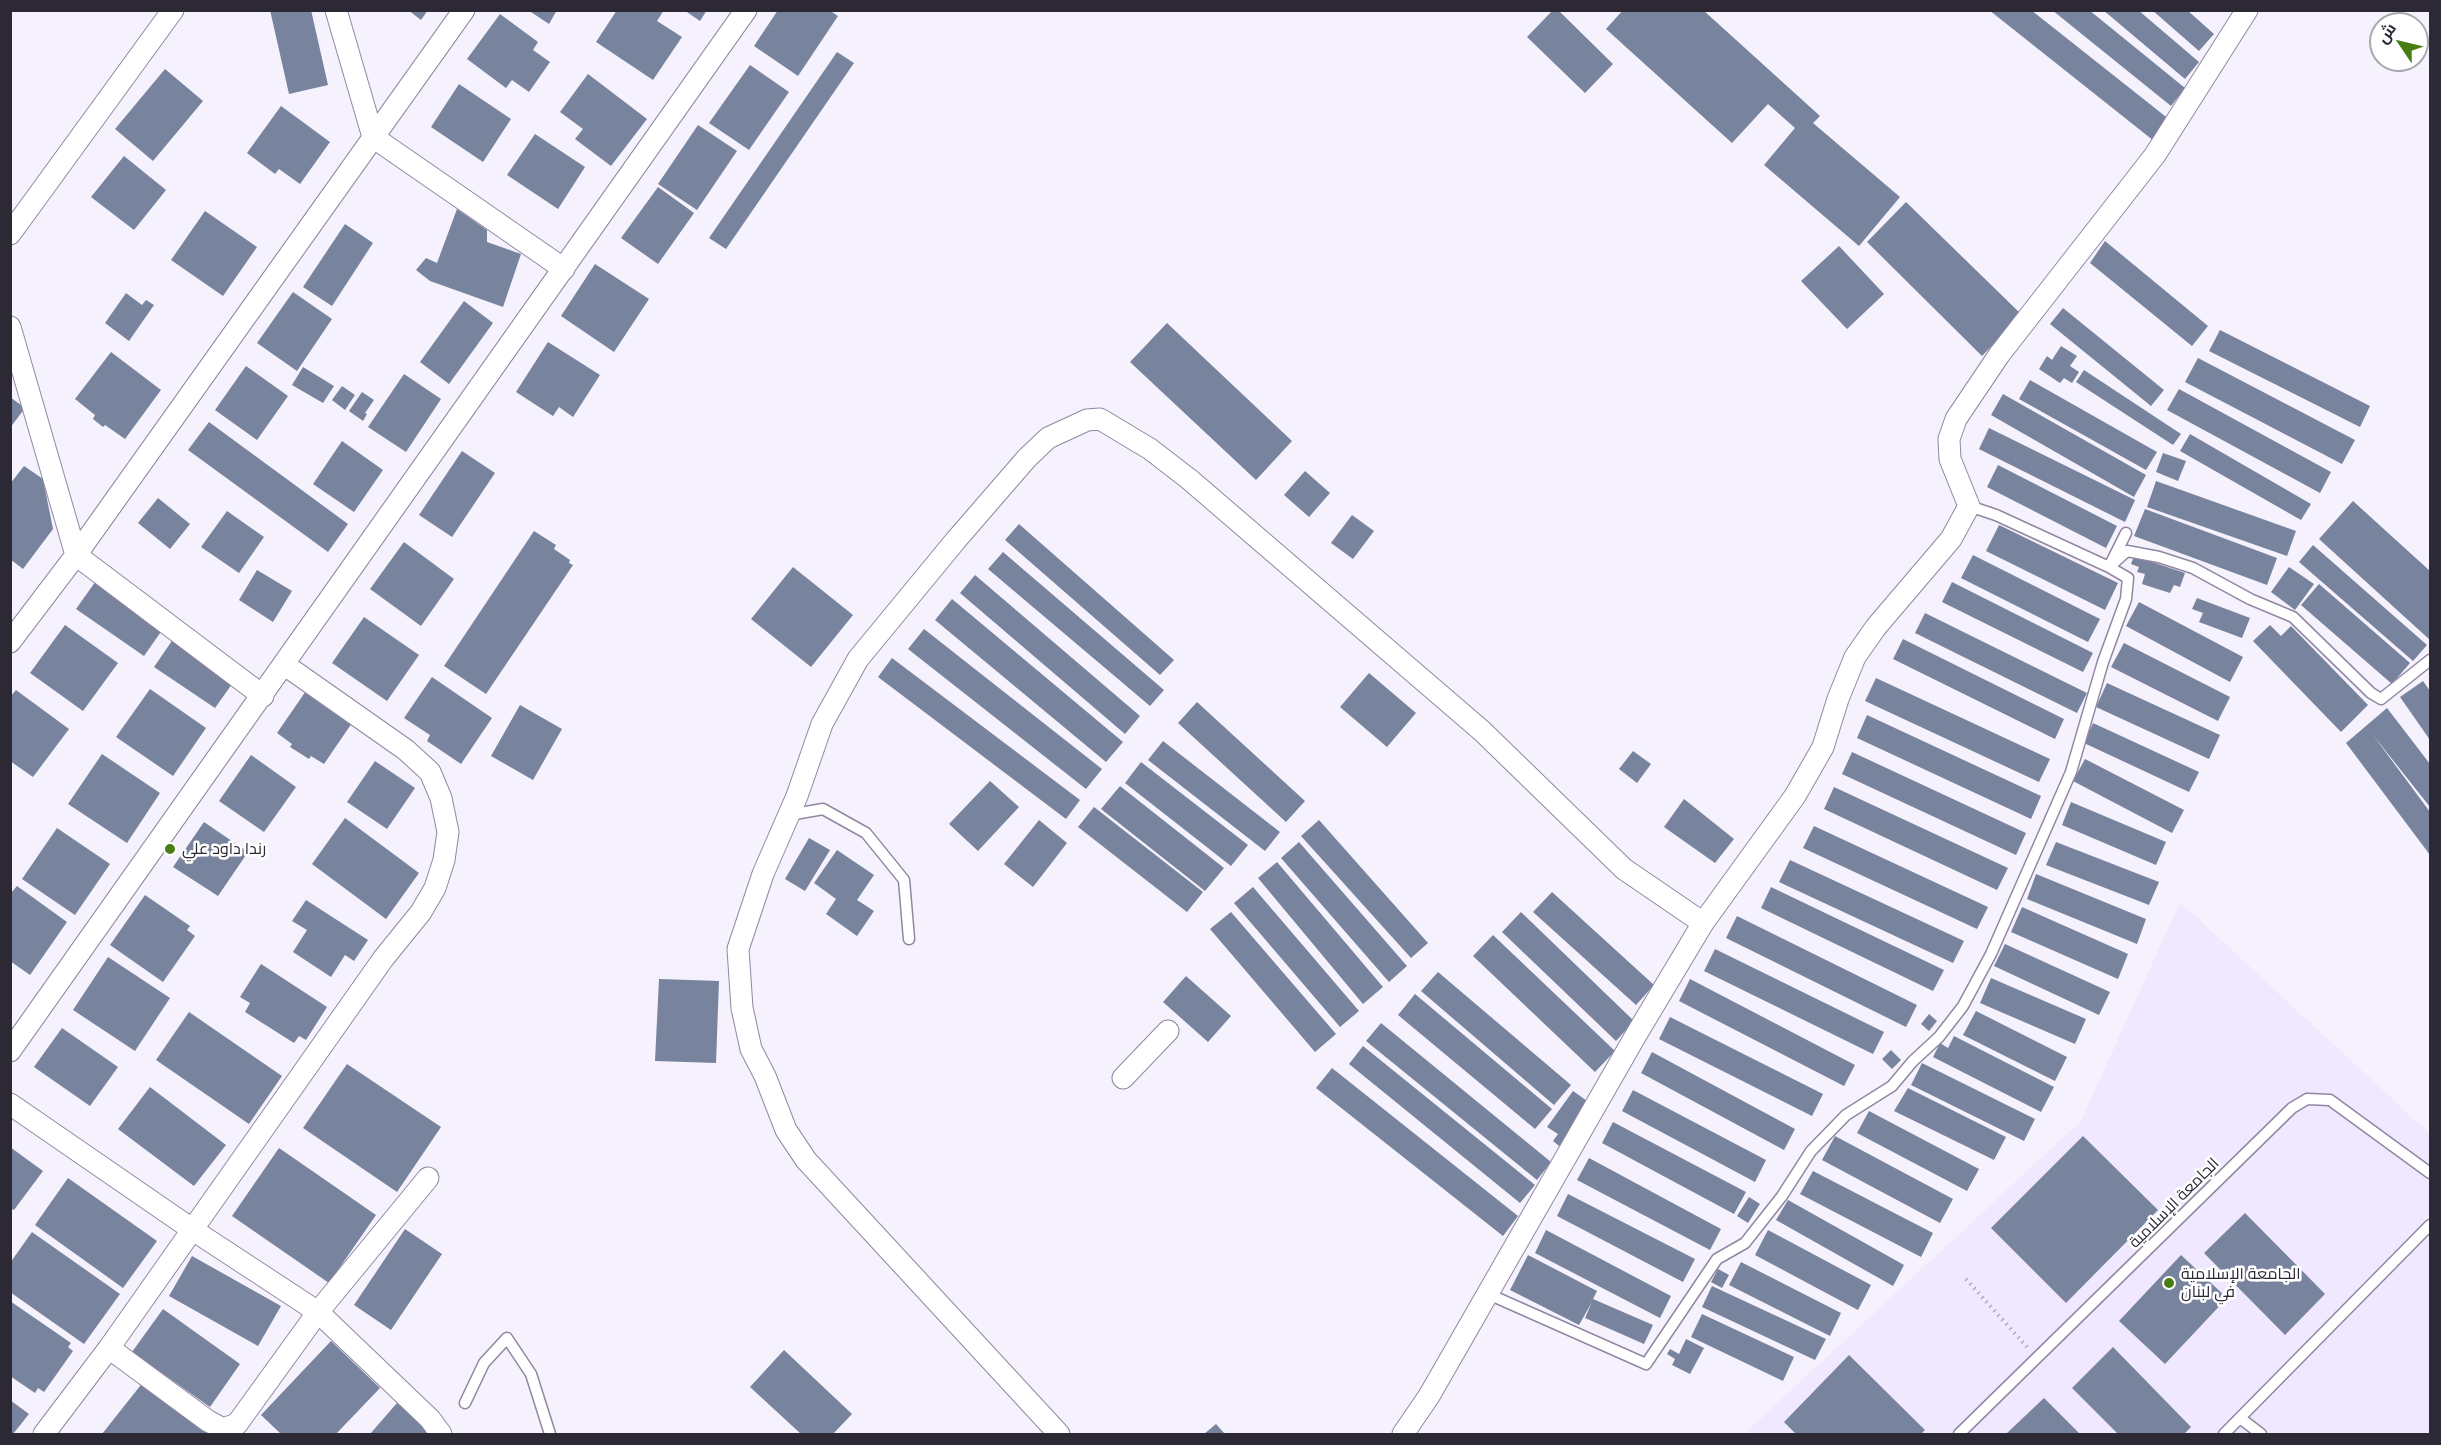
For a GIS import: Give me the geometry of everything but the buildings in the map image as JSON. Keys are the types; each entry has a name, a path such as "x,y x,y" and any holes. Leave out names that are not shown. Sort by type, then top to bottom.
{"street":[{"path":"10,234 173,10"},
{"path":"336,10 373,137 564,269"},
{"path":"10,642 76,555 464,10"},
{"path":"10,1051 746,10"},
{"path":"1403,1434 1429,1396 1486,1293 1703,923 1801,786 1823,747 1838,699 1855,657 1876,627 1951,539 1969,506 1950,459 1949,439 1956,419 1999,355 2156,155 2247,10"},
{"path":"10,327 76,555 263,696"},
{"path":"1059,1434 806,1160 786,1130 752,1049 742,1008 738,949 763,874 789,815 822,724 858,659 892,615 1027,458 1048,438 1086,420 1100,419 1150,449 1189,478 1482,730 1624,869 1703,923"},
{"path":"44,1434 109,1348 383,958 421,912 435,888 444,860 448,832 441,798 430,772 406,750 285,665"},
{"path":"1123,1078 1168,1031"},
{"path":"10,1104 193,1230 318,1312 430,1419 441,1434"},
{"path":"109,1348 208,1422 223,1429 237,1424 318,1312 429,1178"}],"lane":[{"path":"1486,1293 1646,1364 1717,1258 1745,1243 1782,1196 1811,1151 1846,1115 1892,1086 1913,1061 1939,1037 1964,1006 1991,954 2071,772 2103,662 2126,599 2128,578 1996,515 1969,506"},
{"path":"2109,567 2126,533"},
{"path":"2109,567 2127,551 2159,557 2193,568 2250,599 2293,617 2371,693 2380,699 2430,660"},
{"path":"789,815 823,809 866,833 904,880 909,939"},
{"name":"الجامعة الإسلامية","path":"1959,1434 2292,1108 2307,1099 2330,1100 2430,1173"},
{"path":"2224,1434 2430,1225"},
{"path":"465,1402 484,1363 507,1338 531,1374 550,1434"},
{"path":"2240,1418 2261,1434"}],"path":[{"path":"1966,1280 2038,1359"}],"shaded area":[{"name":"الجامعة الإسلامية في لبنان","path":"2180,902 2430,1134 2430,1434 1744,1434 2081,1121"}],"place":[{"name":"رندا داود علي","path":"170,849"},
{"name":"الجامعة الإسلامية في لبنان","path":"2169,1283"}]}
